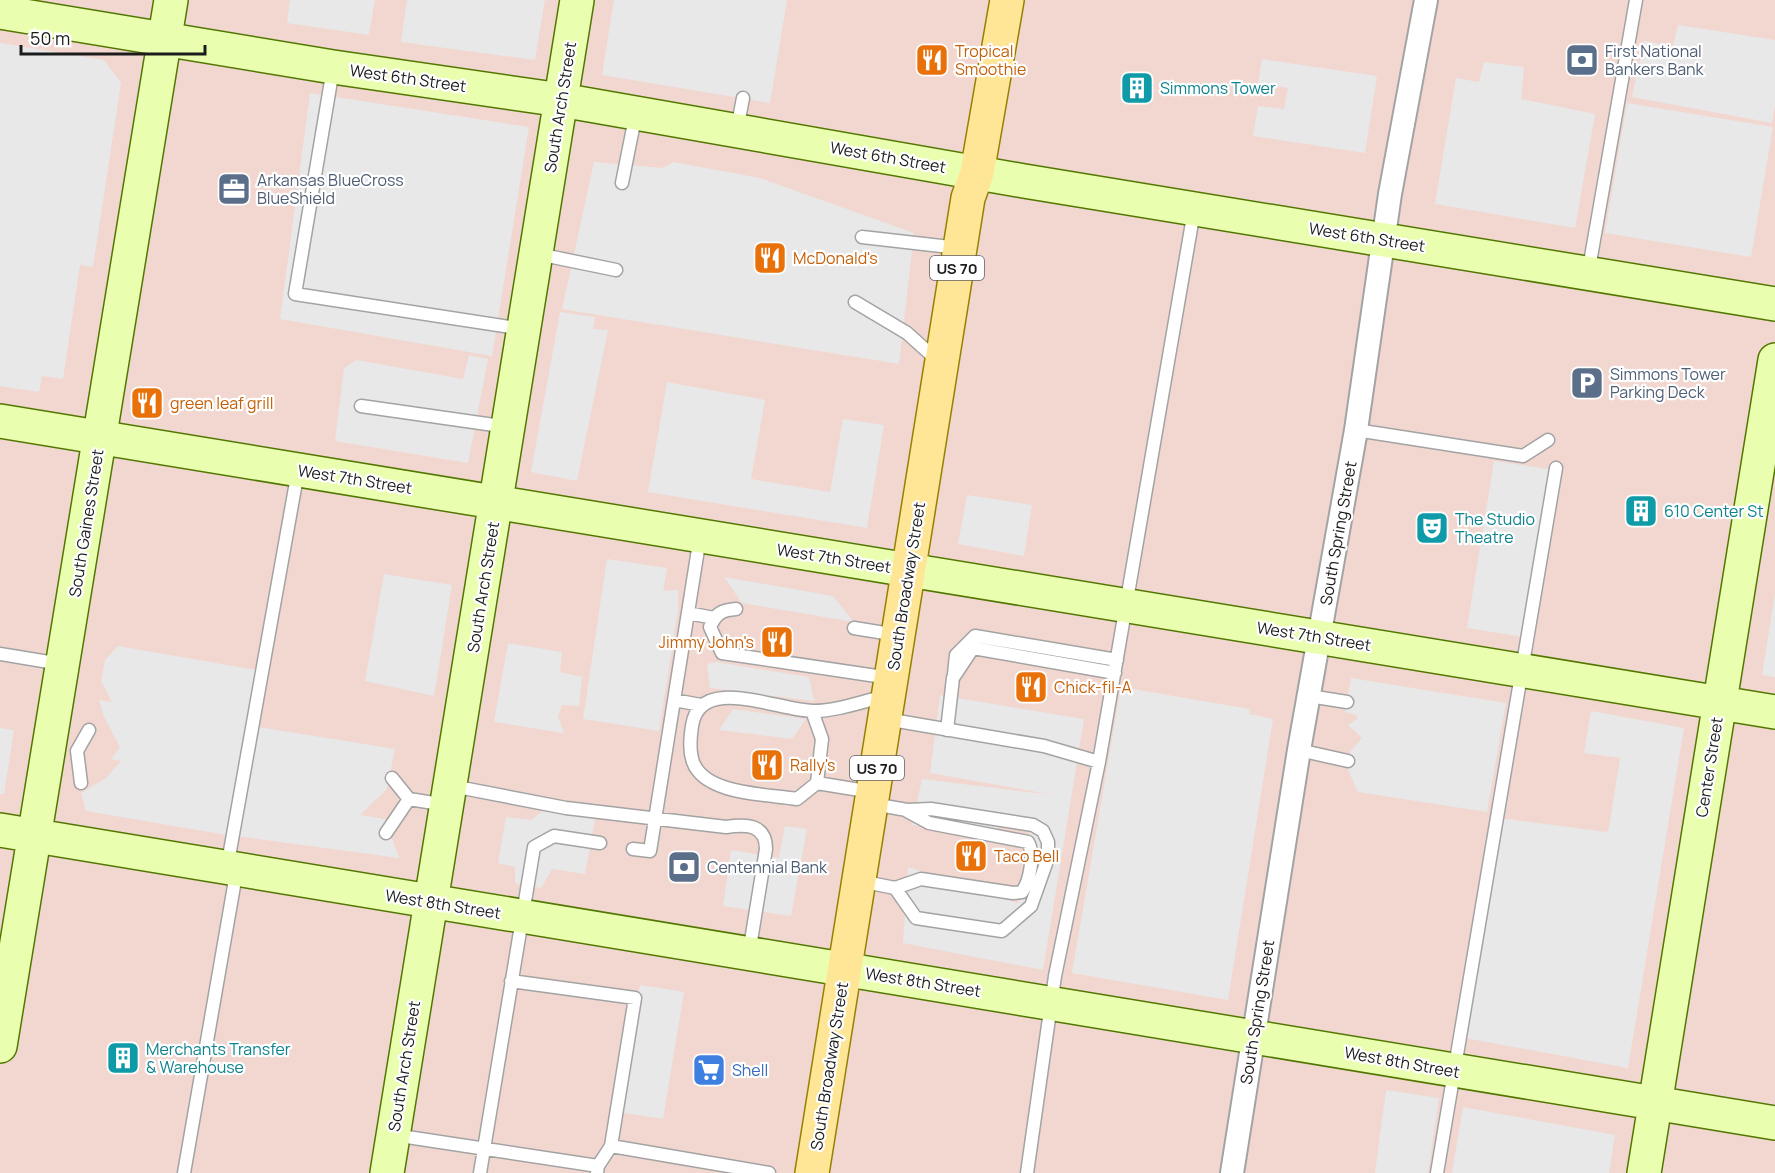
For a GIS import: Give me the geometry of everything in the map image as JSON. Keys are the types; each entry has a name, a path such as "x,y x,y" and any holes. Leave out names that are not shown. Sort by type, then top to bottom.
{"main road":[{"name":"South Broadway Street","path":"812,1173 968,198 977,173 1007,0"}],"street":[{"name":"South Gaines Street","path":"0,1046 34,836 63,749 63,664 171,0"},
{"name":"South Arch Street","path":"387,1173 577,0"},
{"name":"South Spring Street","path":"1232,1173 1299,750 1356,430 1389,194 1426,0"},
{"name":"West 6th Street","path":"0,12 333,67 561,100 977,173 1775,304"},
{"name":"Center Street","path":"1644,1173 1775,360"},
{"name":"West 7th Street","path":"0,421 1775,712"},
{"name":"West 8th Street","path":"0,830 1254,1036 1654,1105 1775,1123"}],"lane":[{"path":"1588,274 1636,0"},
{"path":"333,67 295,294 525,330"},
{"path":"737,131 743,98"},
{"path":"622,183 636,113"},
{"path":"1027,1173 1055,976 1099,762 1194,209"},
{"path":"862,237 960,248"},
{"path":"537,254 616,270"},
{"path":"855,302 907,333 942,364"},
{"path":"361,406 509,428"},
{"path":"1356,430 1523,456 1548,440"},
{"path":"1404,437 1425,431"},
{"path":"1437,1173 1506,730 1520,670 1556,468"},
{"path":"184,1173 234,886 230,851 299,470"},
{"path":"633,849 650,851 701,536"},
{"path":"736,609 723,610 714,618 711,627 722,653 888,697 946,730 1044,746 1099,762"},
{"path":"688,613 714,618"},
{"path":"854,628 898,636"},
{"path":"946,730 956,654 975,636 1116,666"},
{"path":"0,654 63,664"},
{"path":"1309,696 1347,702"},
{"path":"674,700 701,705 722,698 812,711 888,697"},
{"path":"701,705 693,718 690,751 694,765 714,784 796,798 817,783 822,739 812,711"},
{"path":"81,783 63,749 89,730"},
{"path":"1299,750 1348,761"},
{"path":"393,778 409,798"},
{"path":"817,783 907,810 929,823 1029,842 1032,848 1028,878 1022,892 1013,893 921,879 895,888 859,881"},
{"path":"409,798 449,795 726,827 742,824 756,826 763,834 766,849 749,954"},
{"path":"386,833 409,798"},
{"path":"895,888 916,918 1002,931 1031,906 1048,858 1048,842 1043,831 1033,825 931,809 907,810"},
{"path":"480,1173 534,846 554,836 600,843"},
{"path":"393,1135 484,1148 597,1170 611,1146 635,998 511,981"},
{"path":"611,1146 769,1173"}],"shaded area":[{"path":"0,0 1775,0 1775,1173 0,1173"},
{"path":"290,0 375,0 369,35 287,23"},
{"path":"407,0 545,0 535,60 401,42"},
{"path":"614,0 787,0 770,103 602,75"},
{"path":"1678,25 1775,40 1775,105 1772,123 1632,97 1644,41 1673,46"},
{"path":"0,43 104,60 121,83 93,267 80,265 63,379 42,376 39,392 0,386"},
{"path":"1262,59 1377,76 1365,153 1253,136 1258,106 1284,109 1288,88 1258,83"},
{"path":"1484,62 1524,67 1521,99 1595,114 1575,228 1435,204 1456,78 1479,82"},
{"path":"310,93 529,127 492,356 280,319"},
{"path":"1627,103 1773,127 1751,257 1605,233"},
{"path":"594,162 663,168 673,162 760,178 914,233 899,364 562,309"},
{"path":"560,312 595,317 593,329 608,330 577,481 531,472"},
{"path":"469,355 488,359 468,463 335,441 344,368 356,360 463,379"},
{"path":"667,382 765,400 751,479 830,492 843,419 884,425 867,528 648,492"},
{"path":"1494,461 1555,470 1524,637 1467,628"},
{"path":"967,495 1032,505 1024,556 958,544"},
{"path":"607,559 667,568 663,591 678,590 678,610 659,731 583,719"},
{"path":"384,574 452,585 434,696 365,681"},
{"path":"724,577 833,596 854,622 742,603"},
{"path":"1775,594 1775,677 1762,675"},
{"path":"508,643 562,652 560,672 582,677 579,706 562,705 558,717 564,733 494,722"},
{"path":"118,646 262,671 253,726 395,749 387,789 360,815 385,819 399,858 221,834 86,811 81,793 106,778 121,761 111,759 120,747 104,717 99,700 112,702 101,681 105,660"},
{"path":"716,662 809,677 814,701 710,688 707,664"},
{"path":"1351,678 1506,703 1487,812 1358,792 1347,768 1350,752 1362,738 1348,725 1357,719 1357,715 1345,712"},
{"path":"1121,687 1250,709 1249,714 1273,719 1228,1000 1072,973"},
{"path":"940,695 1084,719 1043,970 903,943 908,867 1017,903 1029,891 1040,894 1044,851 1038,850 1028,831 1000,826 990,837 912,825 922,779 1054,795 930,773"},
{"path":"733,709 806,719 792,739 719,730"},
{"path":"1591,711 1684,728 1628,1068 1454,1036 1491,817 1607,832 1609,828 1620,758 1584,753"},
{"path":"0,728 14,730 4,794 0,794"},
{"path":"544,810 595,819 585,874 552,869 541,888 515,883 515,867 498,863 506,817 531,820"},
{"path":"785,826 807,829 791,916 723,906 731,850 779,858"},
{"path":"640,985 684,992 663,1119 618,1112"},
{"path":"1386,1090 1439,1098 1428,1173 1375,1173"},
{"path":"1463,1107 1615,1135 1609,1173 1452,1173"}],"place":[{"name":"Tropical Smoothie","path":"932,60"},
{"name":"First National Bankers Bank","path":"1582,60"},
{"name":"Simmons Tower","path":"1137,88"},
{"name":"Arkansas BlueCross BlueShield","path":"234,189"},
{"name":"McDonald's","path":"770,258"},
{"name":"Simmons Tower Parking Deck","path":"1587,383"},
{"name":"green leaf grill","path":"147,403"},
{"name":"610 Center St","path":"1641,511"},
{"name":"The Studio Theatre","path":"1432,528"},
{"name":"Jimmy John's","path":"777,642"},
{"name":"Chick-fil-A","path":"1031,687"},
{"name":"Rally's","path":"767,765"},
{"name":"Taco Bell","path":"971,856"},
{"name":"Centennial Bank","path":"684,867"},
{"name":"Merchants Transfer & Warehouse","path":"123,1058"},
{"name":"Shell","path":"709,1070"}]}
